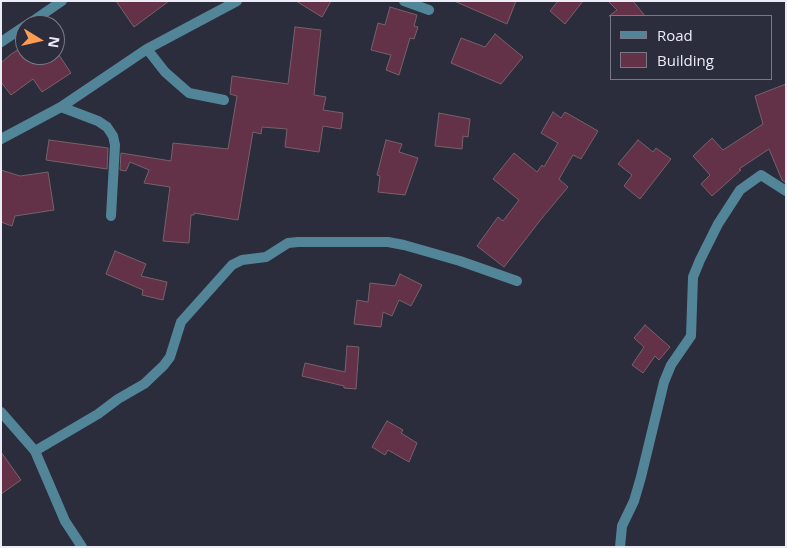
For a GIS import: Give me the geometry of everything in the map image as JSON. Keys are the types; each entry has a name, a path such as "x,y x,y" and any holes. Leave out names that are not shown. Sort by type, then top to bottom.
{"street":[{"path":"42,15 62,1"},
{"path":"1,139 61,107 147,50 237,1"},
{"path":"404,1 428,10"},
{"path":"1,42 15,33"},
{"path":"147,50 165,72 189,93 224,100"},
{"path":"61,107 107,127 113,136 116,146 111,216"},
{"path":"620,547 622,526 634,500 641,477 664,382 671,365 691,336 693,277 700,260 718,224 740,190 761,175 786,191"},
{"path":"35,451 144,384 170,357 181,322 232,265 242,260 266,258 288,243 388,242 460,261 517,281"},
{"path":"1,412 35,451 65,521 82,547"}],"building":[{"path":"116,1 169,1 134,27"},
{"path":"296,1 331,1 322,17"},
{"path":"454,1 516,1 507,24"},
{"path":"558,1 583,1 565,24 550,11"},
{"path":"608,1 633,1 644,15 610,15 617,10"},
{"path":"390,7 417,15 414,26 418,27 414,39 410,38 399,75 386,70 391,55 371,50 378,23 385,25"},
{"path":"295,27 321,30 314,95 326,97 323,110 343,113 341,129 323,126 319,152 285,147 287,129 262,127 261,134 253,132 238,220 194,213 194,215 191,215 189,243 163,241 170,187 144,183 149,170 130,162 126,171 120,170 121,153 171,161 173,143 228,149 237,96 230,94 232,76 288,84"},
{"path":"495,34 523,57 501,84 451,63 461,38 485,47"},
{"path":"15,52 15,65 65,64 71,73 42,92 33,79 11,95 1,82 1,63"},
{"path":"786,84 786,183 782,180 769,149 739,169 741,170 712,196 701,184 710,175 693,156 712,138 723,150 763,124 755,96"},
{"path":"553,112 561,118 565,112 598,131 581,159 573,155 559,179 568,187 504,267 477,246 498,217 503,221 519,200 493,179 514,153 537,172 542,165 544,167 558,143 541,133"},
{"path":"439,113 470,119 468,137 463,136 462,149 435,146"},
{"path":"49,140 108,148 107,169 46,160"},
{"path":"386,140 402,144 399,152 418,158 405,195 378,192 380,176 377,175"},
{"path":"638,140 653,152 656,148 671,159 640,199 624,186 632,175 618,164"},
{"path":"1,170 20,176 48,172 54,210 15,216 12,226 1,222"},
{"path":"115,251 146,264 141,276 167,282 163,300 142,295 143,290 106,274"},
{"path":"400,274 422,285 411,306 399,300 392,316 383,312 381,327 354,324 357,300 368,302 370,283 395,286"},
{"path":"645,325 670,347 659,360 655,356 643,373 632,365 644,347 634,338"},
{"path":"347,346 359,347 356,389 344,388 344,386 302,376 305,363 345,372"},
{"path":"387,421 403,430 401,433 417,443 409,462 388,450 385,455 372,447"},
{"path":"1,452 21,480 1,494"}]}
